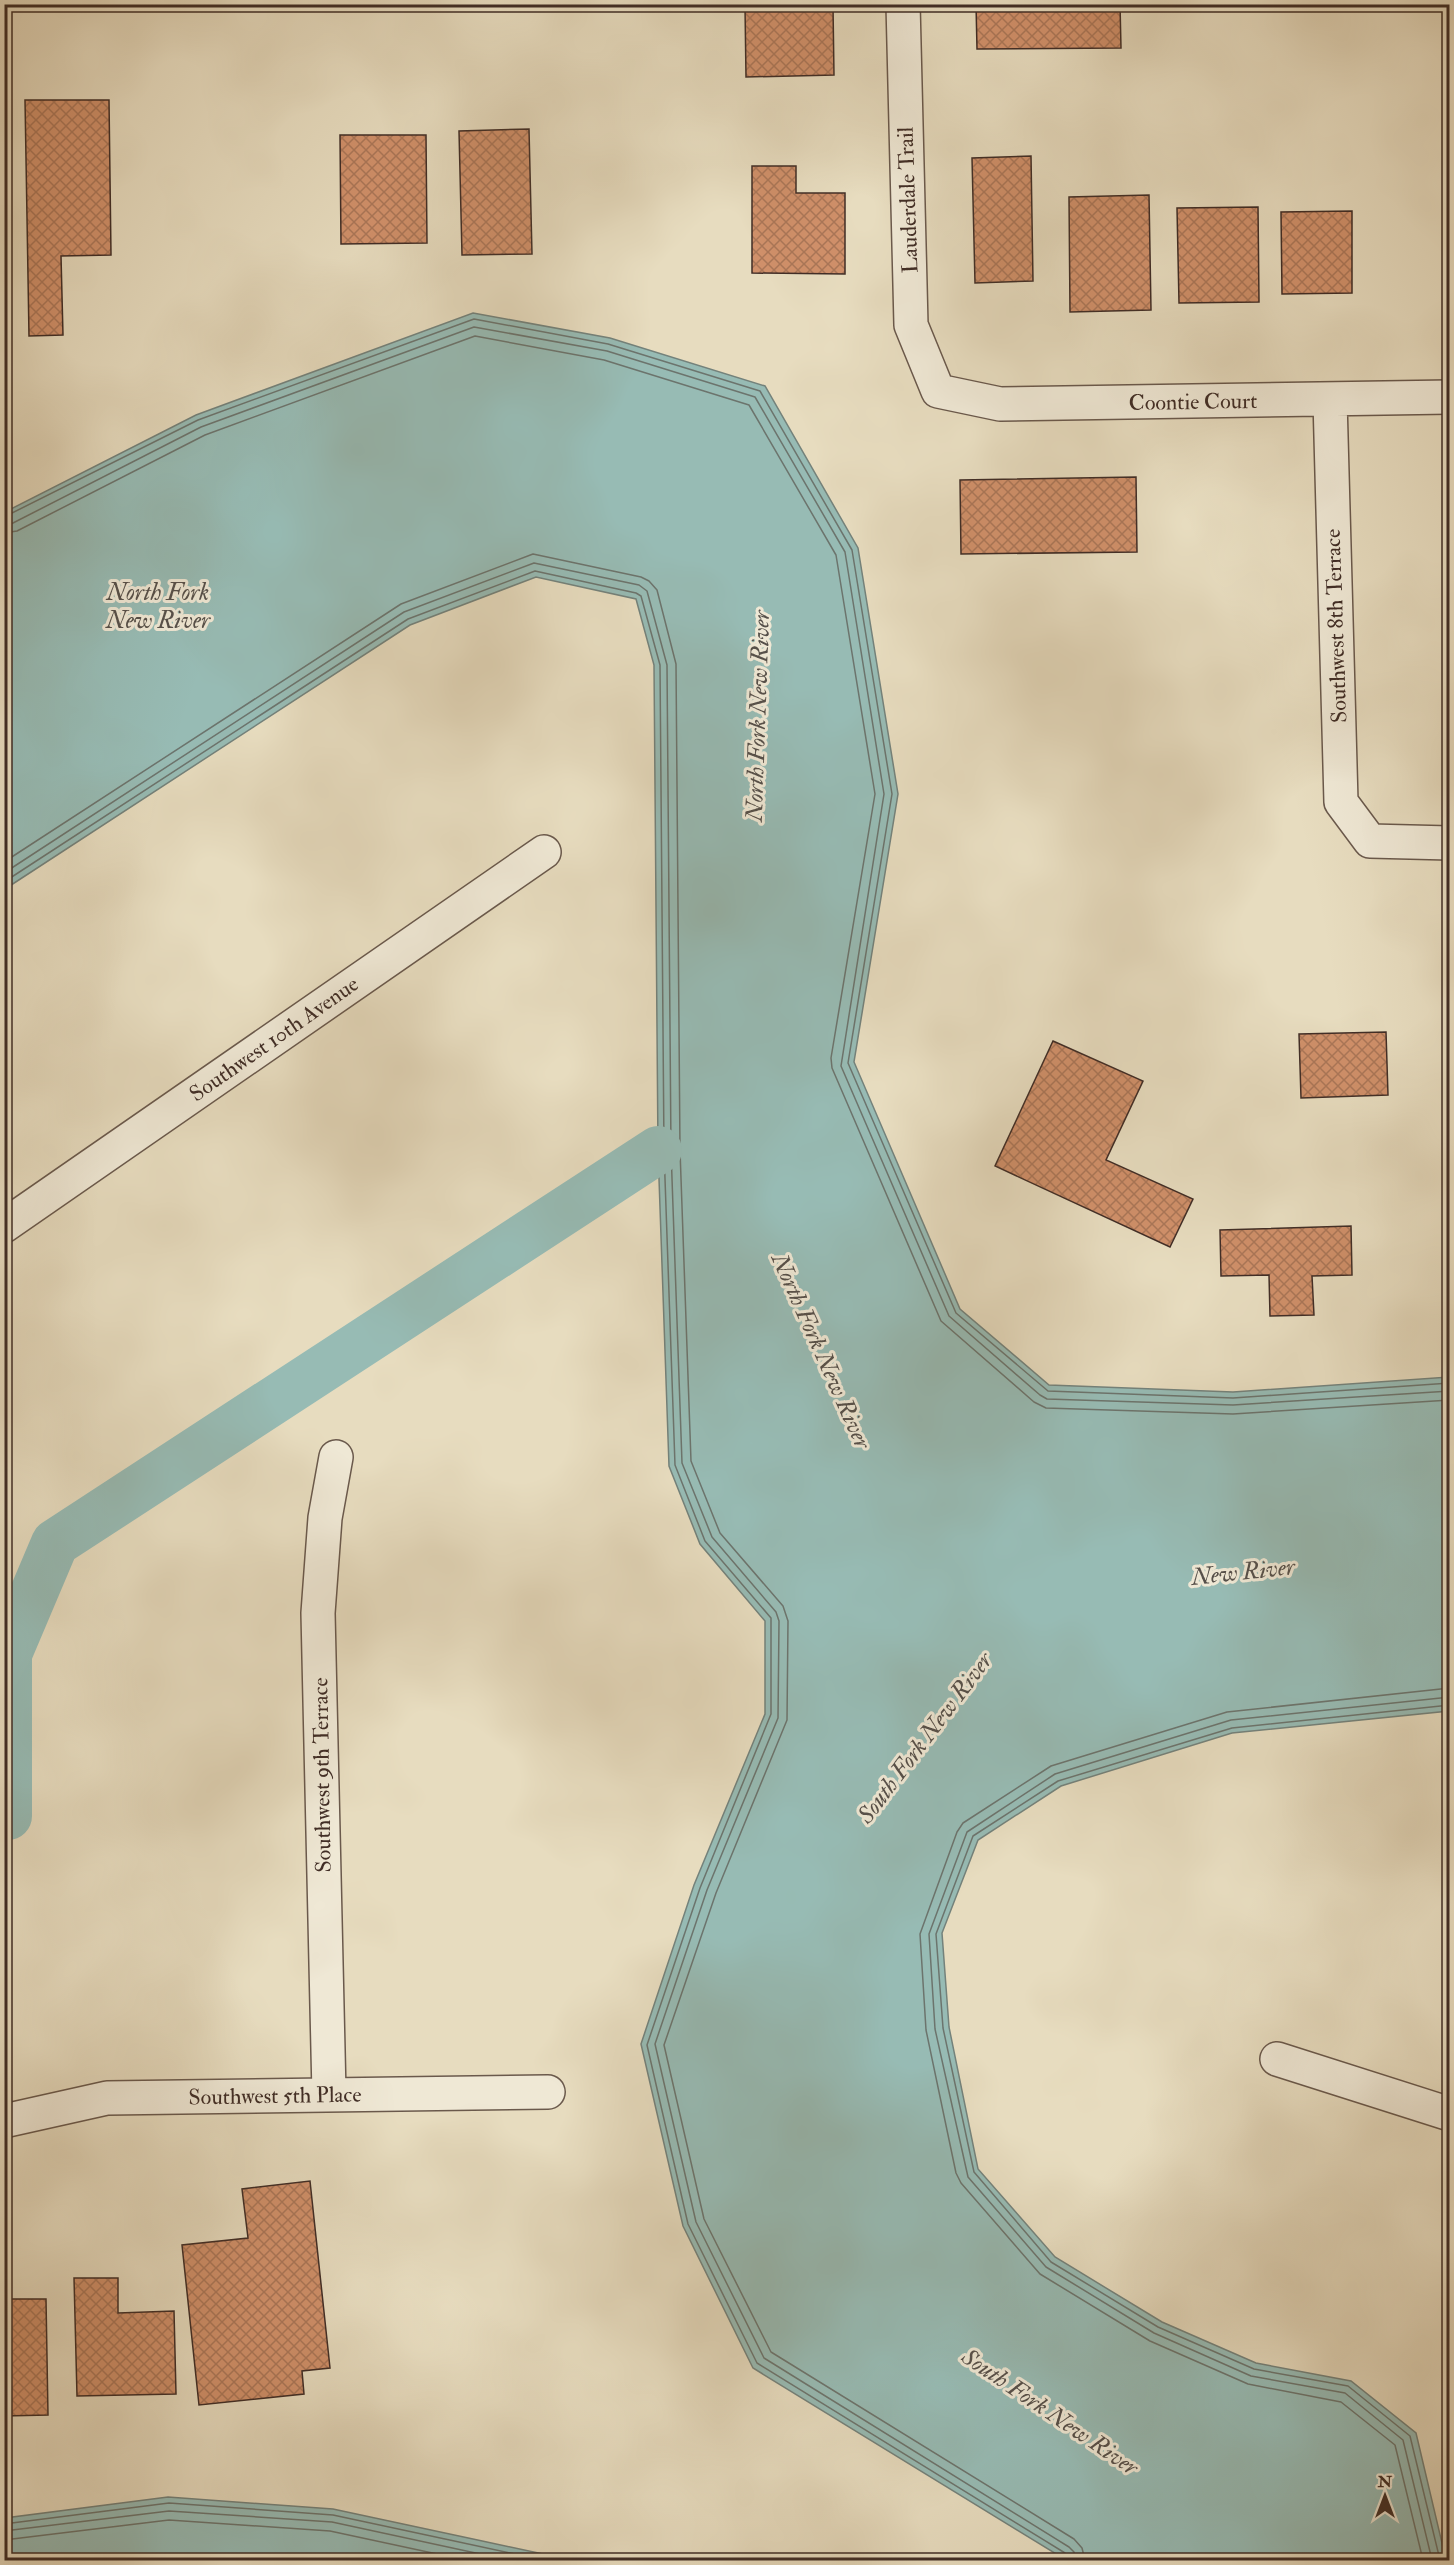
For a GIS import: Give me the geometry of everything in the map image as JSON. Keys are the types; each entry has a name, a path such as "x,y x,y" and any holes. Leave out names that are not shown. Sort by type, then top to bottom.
{"street":[{"name":"Lauderdale Trail","path":"903,4 911,325 938,391"},
{"name":"Coontie Court","path":"938,391 1000,404 1449,398"},
{"name":"Southwest 8th Terrace","path":"1330,400 1341,802 1370,841 1449,843"},
{"name":"Southwest 10th Avenue","path":"4,1227 544,852"},
{"name":"Southwest 9th Terrace","path":"329,2094 318,1613 325,1518 336,1457"},
{"path":"1277,2059 1449,2114"},
{"name":"Southwest 5th Place","path":"4,2121 107,2098 548,2092"}],"water":[{"path":"473,313 610,338 765,386 858,548 898,794 854,1062 960,1309 1049,1385 1233,1392 1449,1377 1449,1711 1232,1733 1061,1786 978,1840 942,1933 949,2027 978,2169 1055,2257 1162,2322 1256,2363 1351,2381 1416,2433 1446,2560 1066,2560 753,2368 683,2226 641,2044 694,1885 765,1714 765,1621 700,1544 669,1466 658,1150 654,665 636,599 536,577 410,625 5,889 5,512 196,415"},
{"path":"168,2497 333,2509 571,2560 5,2560 5,2518"}],"building":[{"path":"976,4 1120,4 1121,48 977,49"},
{"path":"833,6 834,75 746,77 745,7"},
{"path":"25,100 109,100 111,255 61,256 63,335 29,336"},
{"path":"529,129 532,254 462,255 459,131"},
{"path":"340,135 426,135 427,243 341,244"},
{"path":"1031,156 1033,281 975,283 972,158"},
{"path":"752,166 796,166 796,193 845,193 845,274 752,273"},
{"path":"1149,195 1151,310 1070,312 1069,197"},
{"path":"1258,207 1259,302 1179,303 1177,208"},
{"path":"1352,211 1352,293 1282,294 1281,212"},
{"path":"1136,477 1137,552 961,554 960,480"},
{"path":"1386,1032 1388,1095 1301,1098 1299,1034"},
{"path":"1053,1041 1143,1081 1106,1160 1193,1199 1170,1247 995,1166"},
{"path":"1351,1226 1352,1275 1312,1276 1314,1315 1270,1316 1269,1275 1221,1276 1220,1230"},
{"path":"310,2181 330,2368 302,2371 304,2394 199,2405 182,2245 248,2238 242,2189"},
{"path":"4,2231 10,2231 11,2299 46,2299 48,2415 4,2416"},
{"path":"74,2278 118,2278 118,2313 174,2311 176,2394 77,2396"}],"waterway":[{"path":"8,1816 8,1654 55,1543 658,1150"}],"water label":[{"name":"North Fork New River","path":"158,606"},
{"name":"North Fork New River","path":"758,716"},
{"name":"North Fork New River","path":"821,1351"},
{"name":"New River","path":"1243,1572"},
{"name":"South Fork New River","path":"925,1738"},
{"name":"South Fork New River","path":"1050,2412"}]}
